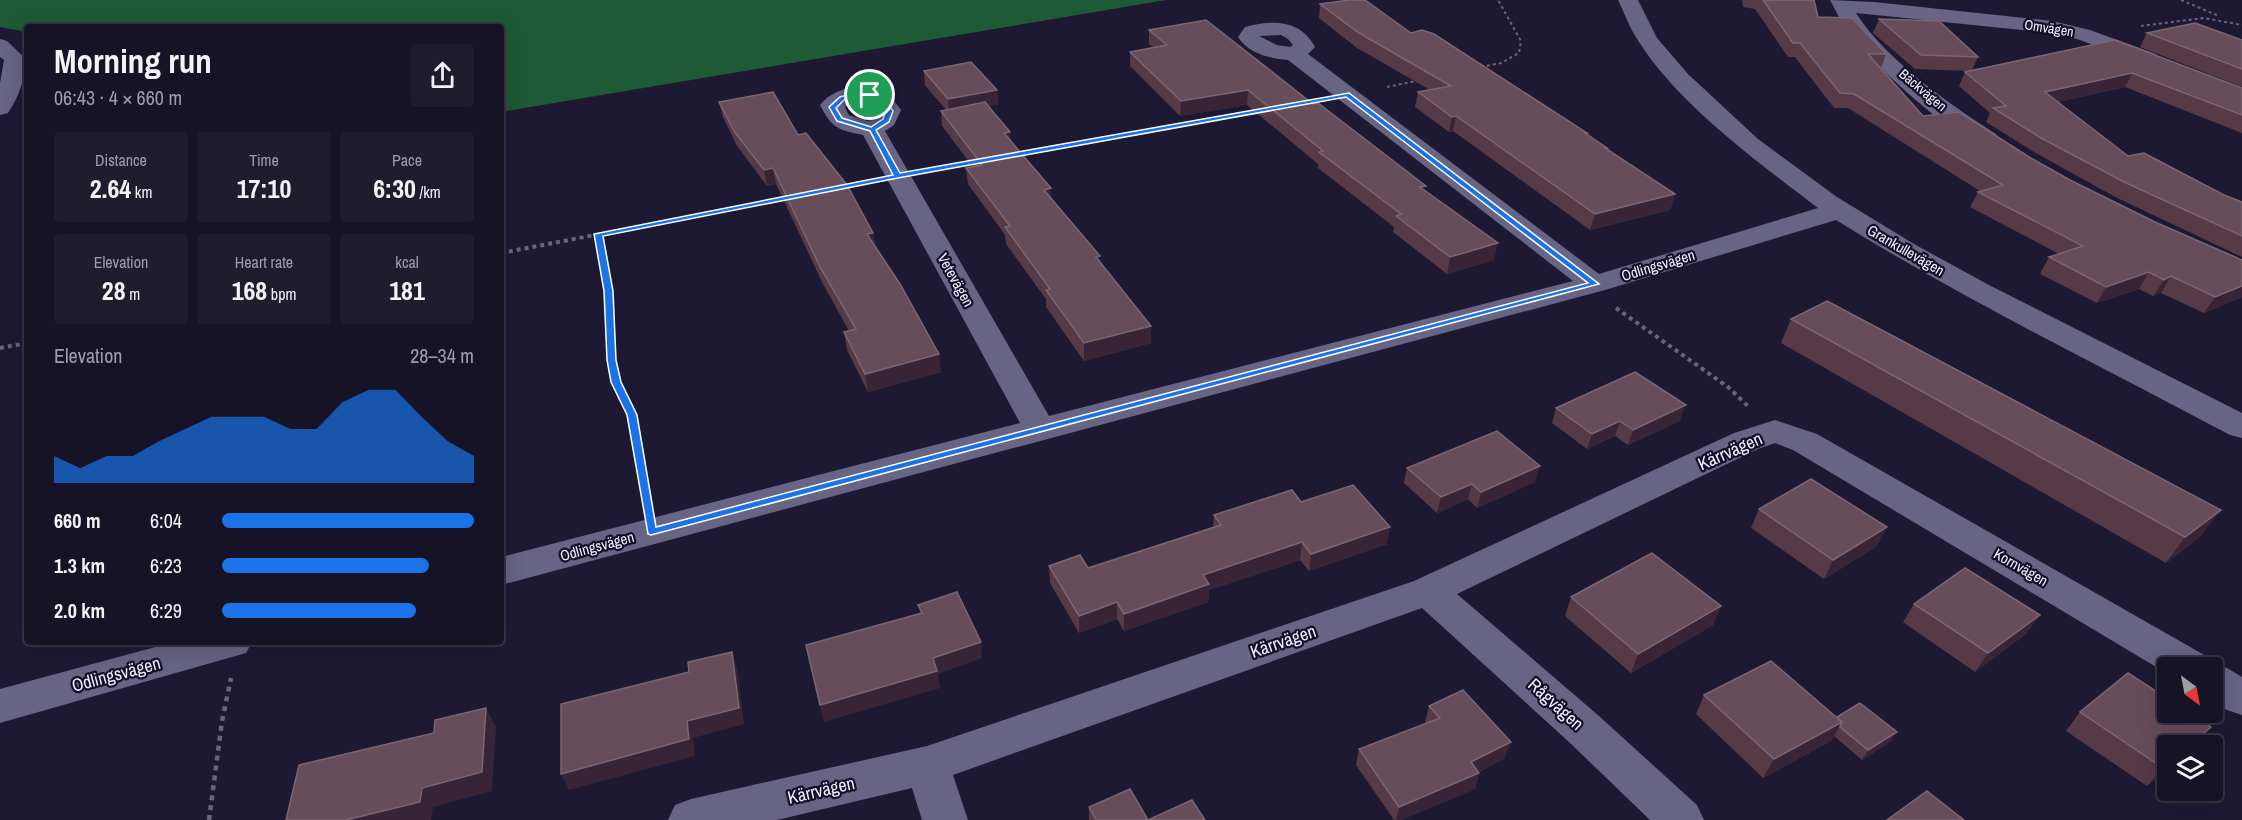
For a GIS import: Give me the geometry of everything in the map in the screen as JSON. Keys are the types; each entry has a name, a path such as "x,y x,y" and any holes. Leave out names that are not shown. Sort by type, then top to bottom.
{"street":[{"name":"Grankullevägen","path":"1628,0 1648,40 1680,79 1749,144 1840,210 1979,291 2242,427"},
{"name":"Omvägen","path":"1842,4 2040,26 2084,34 2171,68"},
{"name":"Bäckvägen","path":"1842,4 1847,16 1877,51 1921,90 1978,134 2005,150"},
{"path":"0,45 15,58 14,76 0,108"},
{"path":"1294,54 1583,287"},
{"name":"Vetevägen","path":"872,129 1040,430"},
{"name":"Odlingsvägen","path":"504,570 1583,287 1840,210"},
{"name":"Kärrvägen","path":"691,820 927,765 1428,591 1746,441 1775,431 1805,442 1850,467"},
{"name":"Kornvägen","path":"1850,467 2172,657"},
{"name":"Rågvägen","path":"1428,591 1584,729 1681,820"},
{"name":"Odlingsvägen","path":"0,706 231,659"},
{"path":"2223,687 2242,698"},
{"path":"927,765 945,820"}],"path":[{"path":"1481,67 1501,63 1520,53 1521,41 1498,0"},
{"path":"2181,0 2242,25"},
{"path":"2084,34 2195,18 2221,17"},
{"path":"1347,95 1428,79"},
{"path":"1012,155 1266,109"},
{"path":"840,187 978,161"},
{"path":"504,252 794,196"},
{"path":"598,234 609,291 611,360 616,382 632,415 651,532"},
{"path":"1583,287 1728,387 1775,431"},
{"path":"0,348 24,344"},
{"path":"209,820 231,659"}],"green space":[{"path":"0,0 1166,0 504,111 504,24 24,24 24,31 0,27"}],"building":[{"path":"1365,0 1411,33 1422,30 1434,34 1587,133 1585,133 1607,148 1605,148 1675,194 1595,214 1456,116 1452,117 1418,92 1451,86 1359,33 1320,4"},
{"path":"1763,0 1814,0 1818,17 1852,18 1886,54 1868,54 1923,116 1959,112 2029,157 2070,180 2155,222 2242,260 2242,286 2215,297 2171,276 2164,280 2149,272 2106,287 2049,257 2083,246 1978,192 2003,185 1854,94 1840,93 1800,43 1793,43"},
{"path":"1879,19 1939,21 1978,57 1921,55"},
{"path":"1206,20 1313,104 1318,103 1426,186 1420,187 1498,243 1450,257 1396,216 1401,214 1319,152 1323,151 1248,90 1181,101 1130,52 1167,45 1149,30"},
{"path":"2195,23 2242,40 2242,69 2147,33"},
{"path":"2115,40 2242,88 2242,115 2132,73 2045,92 2128,156 2144,153 2242,202 2242,236 2124,182 2041,138 1993,108 2006,106 1965,72"},
{"path":"971,62 997,90 948,99 924,71"},
{"path":"773,92 798,135 806,133 847,185 873,233 867,234 900,284 939,354 865,374 844,332 856,329 820,267 773,168 764,170 734,131 719,102"},
{"path":"985,102 1010,132 1004,133 1051,188 1044,190 1100,256 1096,257 1151,326 1084,343 1046,290 1050,289 1005,227 1010,226 966,168 982,165 941,111"},
{"path":"1827,301 2221,510 2185,537 1791,319"},
{"path":"1635,372 1686,405 1633,430 1620,421 1592,434 1556,408"},
{"path":"1497,431 1540,466 1481,492 1472,484 1441,497 1407,468"},
{"path":"1811,479 1887,527 1833,560 1759,509"},
{"path":"1353,485 1390,527 1311,554 1302,542 1203,575 1209,584 1124,614 1117,602 1079,616 1049,566 1080,555 1088,568 1221,525 1214,515 1292,490 1301,502"},
{"path":"1652,553 1721,606 1638,654 1571,597"},
{"path":"1965,568 2040,615 1988,653 1914,604"},
{"path":"957,592 981,642 933,658 937,671 820,705 806,645 922,613 918,605"},
{"path":"732,652 739,708 687,721 689,739 561,774 561,704 689,672 688,662"},
{"path":"1771,661 1842,722 1774,759 1704,695"},
{"path":"2128,673 2157,692 2157,723 2205,723 2211,727 2202,735 2157,735 2157,764 2080,712"},
{"path":"1463,690 1511,742 1471,762 1479,773 1399,807 1359,749 1440,718 1429,706"},
{"path":"1860,703 1897,732 1868,750 1840,727 1842,722 1837,717"},
{"path":"486,708 482,772 422,788 420,802 346,820 286,820 299,765 434,733 435,720"},
{"path":"1130,789 1148,820 1096,820 1089,807"},
{"path":"1927,791 1964,820 1887,820"},
{"path":"1192,800 1205,820 1148,820"}],"route":[{"path":"870,95 842,98 832,107 840,120 872,129 898,176 1347,95 1594,284 651,532 632,415 616,382 611,360 609,291 598,234 898,176 872,129 886,120 889,111 882,99 870,95"}]}
